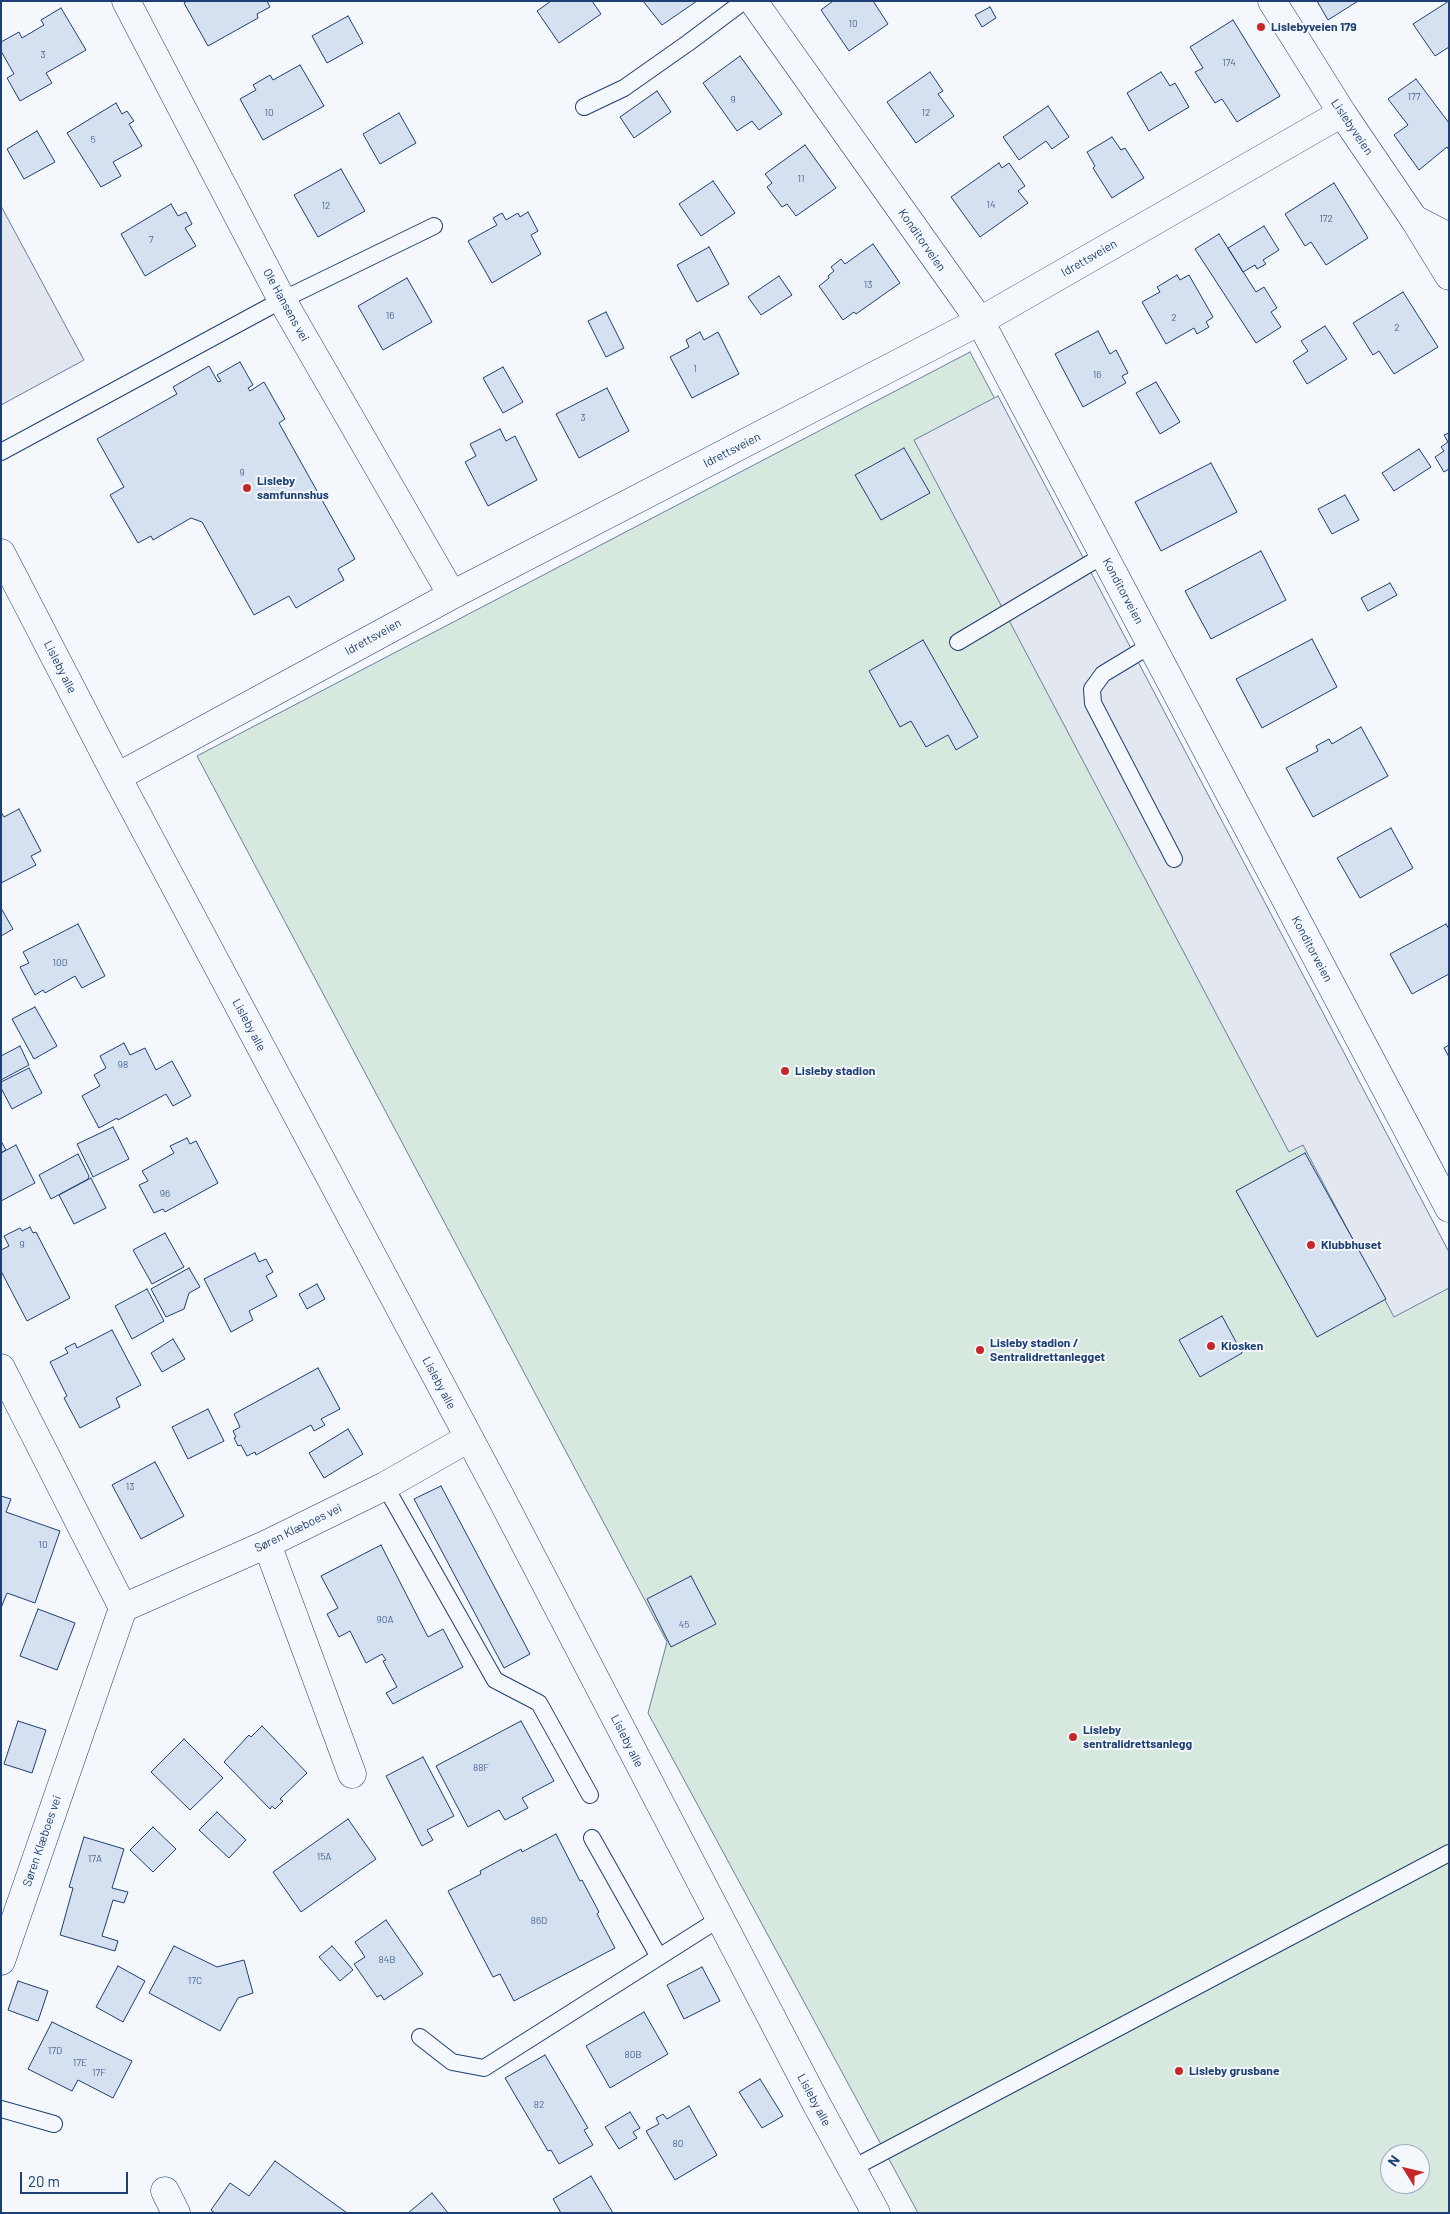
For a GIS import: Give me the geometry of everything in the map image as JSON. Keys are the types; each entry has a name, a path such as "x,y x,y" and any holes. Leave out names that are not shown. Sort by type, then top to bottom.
{"street":[{"name":"Konditorveien","path":"753,1 980,321 1447,1199"},
{"name":"Lislebyveien","path":"1272,1 1342,114 1414,219 1449,237"},
{"name":"Ole Hansens vei","path":"134,4 282,300 452,595"},
{"name":"Idrettsveien","path":"116,777 452,595 980,321 1342,114"},
{"path":"1414,219 1449,276"},
{"name":"Lisleby alle","path":"1,553 116,777 469,1438 850,2169 876,2213"},
{"path":"1,1368 123,1608"},
{"name":"Søren Klæboes vei","path":"1,1961 123,1608 267,1544 385,1486 469,1438"},
{"path":"267,1544 352,1774"}],"lane":[{"path":"584,107 624,88 744,1"},
{"path":"1,452 282,300 434,226"},
{"path":"958,642 1104,555"},
{"path":"1151,645 1102,674 1092,689 1093,703 1174,859"},
{"path":"385,1486 494,1680 539,1703 590,1795"},
{"path":"592,1838 659,1958"},
{"path":"850,2169 1449,1853"},
{"path":"420,2037 452,2062 484,2068 719,1919"},
{"path":"1,2109 54,2124"}],"shaded area":[{"path":"1,206 84,360 1,405"},
{"name":"Lisleby stadion / Sentralidrettanlegget","path":"970,352 1449,1253 1449,2213 918,2213 648,1713 667,1642 197,756"},
{"path":"998,396 1449,1252 1449,1288 1394,1317 1303,1145 1289,1152 914,440"}],"building":[{"path":"187,1 267,1 270,7 257,14 258,18 208,46 184,3"},
{"path":"551,1 592,1 601,14 559,43 537,11"},
{"path":"643,1 697,1 662,25"},
{"path":"833,1 873,1 888,24 849,51 821,10"},
{"path":"1317,1 1358,1 1328,20"},
{"path":"1449,1 1449,47 1435,56 1413,24"},
{"path":"990,7 996,18 982,27 975,15"},
{"path":"61,8 86,50 46,73 52,83 20,101 7,78 14,74 1,51 1,42 19,32 22,38 44,25 41,20"},
{"path":"348,16 363,43 327,63 312,36"},
{"path":"1233,20 1280,96 1237,122 1222,99 1215,103 1195,72 1203,68 1190,47"},
{"path":"740,56 782,114 759,130 752,121 737,131 703,83"},
{"path":"300,65 324,106 263,140 240,99 256,90 253,85 270,75 273,80"},
{"path":"930,72 943,91 938,94 954,116 916,143 887,102"},
{"path":"1161,72 1170,86 1175,83 1189,107 1149,131 1127,93"},
{"path":"1416,79 1449,123 1449,150 1447,147 1419,170 1394,135 1408,125 1388,99"},
{"path":"657,91 671,112 634,138 620,117"},
{"path":"116,103 122,114 127,111 134,121 129,124 142,146 113,162 121,176 101,187 67,133"},
{"path":"1048,106 1069,137 1052,149 1046,141 1019,160 1003,137"},
{"path":"399,113 416,143 380,164 363,134"},
{"path":"37,131 55,162 24,179 7,149"},
{"path":"1112,137 1121,150 1125,148 1144,178 1112,198 1093,168 1095,166 1087,152"},
{"path":"805,145 836,188 796,216 787,204 782,207 767,187 772,183 765,174"},
{"path":"999,163 1002,168 1009,163 1025,186 1018,191 1028,203 980,237 951,197"},
{"path":"341,169 365,211 318,237 294,195"},
{"path":"713,181 735,213 701,236 679,204"},
{"path":"1334,183 1368,238 1326,265 1311,242 1305,246 1285,214"},
{"path":"171,204 178,216 186,212 192,224 185,228 196,246 145,276 121,234"},
{"path":"528,212 538,231 531,235 541,254 492,283 468,241 497,225 493,218 502,213 506,220 518,213 520,217"},
{"path":"1264,226 1279,250 1263,260 1266,264 1257,269 1255,265 1243,272 1228,248"},
{"path":"1219,234 1256,292 1264,287 1277,308 1271,312 1281,327 1256,343 1195,249"},
{"path":"873,244 900,283 856,314 854,312 843,320 819,286 834,271 831,267 841,259 845,264"},
{"path":"709,247 729,284 697,302 677,265"},
{"path":"1177,275 1180,280 1189,275 1213,317 1206,322 1209,327 1197,334 1194,328 1166,344 1142,302 1160,292 1157,287"},
{"path":"779,276 792,295 761,315 748,297"},
{"path":"407,278 432,322 383,350 358,306"},
{"path":"1403,292 1438,347 1394,374 1379,351 1373,355 1353,323"},
{"path":"606,312 624,348 606,357 588,321"},
{"path":"1325,326 1347,359 1307,384 1293,361 1308,351 1301,341"},
{"path":"1098,331 1110,354 1116,350 1128,373 1122,376 1126,383 1083,407 1055,354"},
{"path":"700,332 704,340 718,332 739,374 692,398 670,357 689,347 686,340"},
{"path":"240,362 253,385 248,388 250,391 264,382 285,419 279,423 355,559 338,569 344,580 296,608 289,596 254,615 202,522 191,518 153,540 151,536 138,543 110,495 124,487 97,439 177,394 173,387 209,366 218,382 221,381 217,375"},
{"path":"503,367 523,402 503,413 483,378"},
{"path":"1156,382 1180,422 1160,434 1136,393"},
{"path":"607,388 629,431 579,458 556,414"},
{"path":"500,429 506,441 515,436 537,480 488,506 465,462 476,456 470,444"},
{"path":"1449,433 1449,469 1444,472 1435,457 1444,451 1441,447 1448,442 1444,435"},
{"path":"904,448 930,493 881,520 855,475"},
{"path":"1419,449 1431,467 1394,491 1382,473"},
{"path":"1211,463 1237,512 1161,551 1135,502"},
{"path":"1345,495 1359,520 1332,534 1318,509"},
{"path":"1261,551 1286,600 1211,639 1185,591"},
{"path":"1390,583 1397,595 1368,611 1361,598"},
{"path":"1312,639 1337,687 1262,728 1236,679"},
{"path":"923,640 978,737 956,750 948,735 926,747 911,721 900,727 869,671"},
{"path":"1361,727 1388,776 1313,817 1286,768 1318,751 1316,746 1329,739 1332,744"},
{"path":"19,809 41,851 31,856 36,865 1,883 1,812 4,817"},
{"path":"1391,828 1413,868 1360,898 1337,858"},
{"path":"1,908 13,929 1,936"},
{"path":"78,924 105,976 82,988 75,976 45,993 43,990 35,995 20,967 29,963 23,952"},
{"path":"1446,924 1449,929 1449,974 1412,994 1390,954"},
{"path":"35,1007 57,1046 34,1059 12,1019"},
{"path":"124,1043 130,1055 145,1048 156,1070 172,1061 191,1096 173,1106 166,1094 99,1128 82,1096 100,1086 94,1075 106,1068 100,1056"},
{"path":"1449,1045 1449,1057 1444,1048"},
{"path":"20,1046 29,1065 1,1080 1,1056"},
{"path":"29,1068 42,1093 12,1109 1,1088 1,1082"},
{"path":"113,1127 129,1159 93,1177 77,1144"},
{"path":"187,1138 190,1144 196,1141 218,1183 165,1212 163,1209 154,1213 139,1185 148,1181 142,1171 174,1153 170,1146"},
{"path":"1,1141 6,1150 1,1153"},
{"path":"16,1145 35,1183 1,1201 1,1153"},
{"name":"Klubbhuset","path":"1305,1153 1386,1299 1317,1337 1236,1191"},
{"path":"78,1154 89,1176 88,1179 51,1199 39,1175"},
{"path":"91,1178 106,1208 74,1224 59,1195"},
{"path":"30,1227 33,1233 36,1232 70,1298 27,1321 1,1271 1,1250 9,1246 4,1236 20,1228 22,1231"},
{"path":"165,1233 184,1267 152,1284 133,1250"},
{"path":"255,1253 259,1262 266,1259 273,1272 266,1276 277,1296 249,1311 253,1320 231,1332 204,1279"},
{"path":"189,1268 200,1287 189,1293 184,1309 166,1317 151,1289"},
{"path":"317,1284 325,1299 307,1309 299,1294"},
{"path":"147,1289 164,1321 132,1339 115,1306"},
{"name":"Kiosken","path":"1222,1316 1242,1353 1200,1377 1179,1340"},
{"path":"112,1330 141,1385 116,1398 120,1407 80,1428 64,1398 67,1396 50,1362 68,1353 65,1348 75,1343 77,1348"},
{"path":"173,1339 185,1359 162,1372 151,1353"},
{"path":"318,1368 340,1409 321,1419 325,1425 314,1431 311,1425 256,1455 255,1452 247,1456 241,1445 238,1446 234,1438 236,1437 233,1431 240,1427 234,1414"},
{"path":"208,1409 224,1441 188,1459 172,1427"},
{"path":"348,1429 363,1454 324,1478 309,1453"},
{"path":"155,1462 184,1516 141,1539 112,1485"},
{"path":"441,1486 530,1654 504,1668 414,1499"},
{"path":"1,1496 11,1499 6,1512 60,1531 35,1603 7,1593 1,1608"},
{"path":"381,1545 428,1637 443,1629 463,1667 393,1704 386,1693 397,1687 383,1661 386,1660 382,1654 366,1663 350,1631 339,1637 327,1614 338,1608 321,1576"},
{"path":"691,1576 716,1624 671,1647 647,1599"},
{"path":"38,1609 75,1623 57,1670 20,1656"},
{"path":"18,1721 46,1730 32,1773 4,1764"},
{"path":"521,1721 554,1781 522,1798 528,1808 505,1820 499,1810 468,1827 436,1766"},
{"path":"262,1726 307,1773 280,1799 283,1801 275,1809 272,1806 270,1809 224,1762 249,1735 251,1737"},
{"path":"184,1739 223,1778 190,1810 151,1772"},
{"path":"423,1757 454,1816 427,1830 433,1840 422,1846 386,1776"},
{"path":"217,1812 246,1840 229,1858 199,1830"},
{"path":"348,1819 376,1859 301,1912 273,1872"},
{"path":"153,1827 176,1849 153,1872 130,1850"},
{"path":"556,1834 580,1881 582,1880 599,1912 597,1914 615,1948 514,2001 500,1974 493,1977 448,1891 481,1874 480,1871 521,1849 522,1852"},
{"path":"84,1837 124,1849 112,1888 128,1892 124,1903 113,1900 102,1936 118,1941 115,1951 60,1935 73,1888 69,1887"},
{"path":"386,1920 423,1974 384,2000 381,1995 377,1997 354,1964 365,1957 355,1942"},
{"path":"174,1946 217,1967 244,1960 253,1993 238,1998 220,2031 149,1993"},
{"path":"332,1946 353,1970 340,1981 319,1957"},
{"path":"118,1966 145,1981 123,2022 96,2007"},
{"path":"702,1967 720,2001 684,2019 667,1985"},
{"path":"18,1981 48,1991 38,2021 8,2010"},
{"path":"644,2012 668,2054 610,2088 586,2046"},
{"path":"52,2022 132,2061 113,2098 78,2080 72,2091 28,2069"},
{"path":"545,2055 588,2128 584,2130 593,2145 559,2164 551,2150 548,2151 505,2078"},
{"path":"760,2079 783,2116 762,2128 739,2092"},
{"path":"689,2106 717,2155 675,2180 646,2131 659,2124 656,2118 663,2114 667,2119"},
{"path":"630,2112 640,2128 633,2132 637,2138 619,2149 605,2127"},
{"path":"275,2161 347,2213 215,2213 211,2210 230,2183 249,2196"},
{"path":"591,2176 613,2213 561,2213 553,2199"},
{"path":"432,2193 448,2213 408,2213"}],"place":[{"name":"Lislebyveien 179","path":"1261,27"},
{"name":"Lisleby samfunnshus","path":"247,488"},
{"name":"Lisleby stadion","path":"785,1071"},
{"name":"Klubbhuset","path":"1311,1245"},
{"name":"Kiosken","path":"1211,1346"},
{"name":"Lisleby stadion / Sentralidrettanlegget","path":"980,1350"},
{"name":"Lisleby sentralidrettsanlegg","path":"1073,1737"},
{"name":"Lisleby grusbane","path":"1179,2071"}]}
